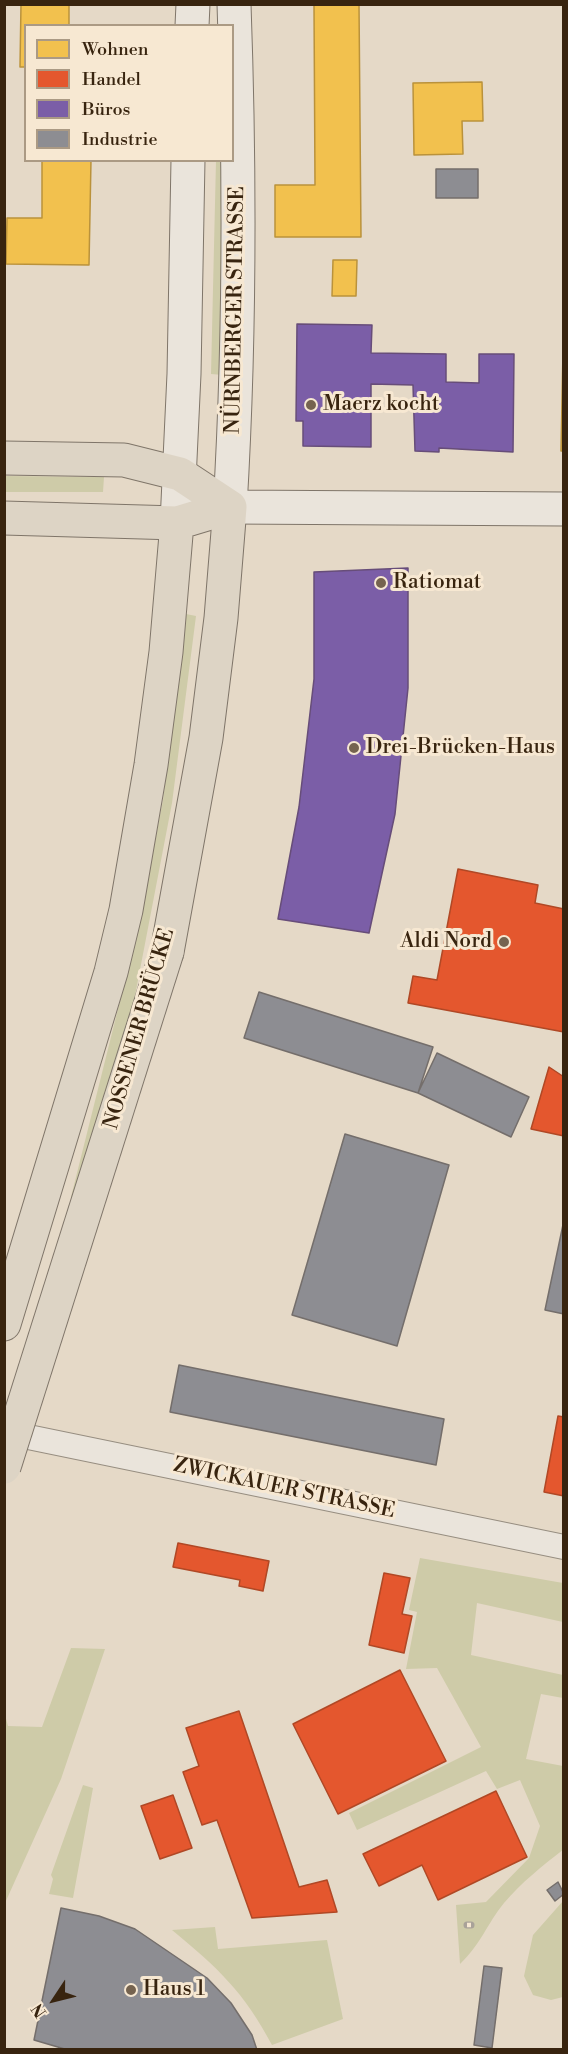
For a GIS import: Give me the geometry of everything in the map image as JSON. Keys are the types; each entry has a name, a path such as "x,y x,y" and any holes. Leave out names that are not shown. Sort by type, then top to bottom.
{"main road":[{"path":"192,24 193,4"},
{"name":"NÜRNBERGER STRASSE","path":"230,507 237,395 239,245 234,4"},
{"path":"177,523 188,162"},
{"path":"4,458 124,460 180,474 230,507"},
{"path":"4,518 177,523 230,507 564,509"},
{"name":"NOSSENER BRÜCKE","path":"4,1467 167,952 206,738 221,618 230,507"},
{"name":"NOSSENER BRÜCKE","path":"4,1324 111,972 126,910 165,663 177,523"}],"street":[{"name":"ZWICKAUER STRASSE","path":"4,1432 564,1547"}],"shaded area":[{"path":"216,162 221,162 223,375 211,374"},
{"path":"5,476 104,477 103,492 5,492"},
{"path":"186,614 196,616 172,803 124,1053 73,1201 71,1197 138,929 163,800"},
{"path":"420,1558 563,1583 563,1622 477,1603 471,1655 563,1675 563,1698 541,1694 526,1759 563,1766 564,1849 511,1896 460,1964 456,1905 486,1902 529,1858 540,1826 520,1780 497,1789 486,1771 357,1830 349,1813 481,1747 437,1668 406,1669 417,1612 409,1610"},
{"path":"71,1648 105,1649 61,1779 5,1903 5,1715 8,1726 42,1727"},
{"path":"83,1785 93,1788 73,1898 49,1894 53,1879 51,1875"},
{"path":"563,1901 563,1997 551,2000 533,1995 524,1976 533,1935"},
{"path":"215,1927 218,1949 327,1940 343,2019 272,2045 262,2026 229,1982 172,1930"}],"building: Wohnen":[{"path":"21,4 69,4 69,24 24,24 24,67 20,67"},
{"path":"314,4 359,4 361,237 275,237 275,185 315,185"},
{"path":"482,82 483,121 462,121 463,154 414,155 413,83"},
{"path":"42,162 91,162 89,265 6,264 7,218 42,218"},
{"path":"333,260 357,260 356,296 332,296"},
{"path":"563,351 564,451 561,451"}],"building: Handel":[{"name":"Aldi Nord","path":"458,869 538,885 535,903 564,909 564,1032 408,1003 413,976 437,980"},
{"path":"549,1067 564,1077 564,1136 531,1129"},
{"path":"558,1416 564,1417 564,1496 544,1492"},
{"path":"178,1543 269,1561 263,1591 239,1586 240,1580 173,1567"},
{"path":"384,1573 410,1578 402,1614 412,1616 404,1653 369,1645"},
{"path":"400,1670 446,1761 338,1814 293,1724"},
{"path":"239,1711 299,1887 327,1880 337,1912 252,1918 217,1820 202,1825 183,1772 199,1766 186,1728"},
{"path":"496,1791 527,1857 438,1900 422,1865 379,1886 363,1854"},
{"path":"173,1795 192,1848 160,1859 141,1806"}],"building: Büros":[{"path":"297,324 372,325 371,353 446,354 446,382 479,383 479,354 514,354 513,452 439,448 439,452 415,451 413,385 371,384 371,447 303,446 303,421 296,421"},
{"name":"Drei-Brücken-Haus","path":"408,568 408,688 395,814 369,933 278,919 299,807 314,679 314,572"}],"building: Industrie":[{"path":"436,169 478,169 478,198 436,198"},
{"path":"259,992 433,1047 418,1093 244,1038"},
{"path":"437,1053 529,1097 511,1137 418,1093"},
{"path":"345,1134 449,1165 397,1346 292,1315"},
{"path":"564,1220 564,1314 545,1310"},
{"path":"179,1365 444,1419 436,1465 170,1412"},
{"path":"558,1882 564,1894 555,1901 547,1890"},
{"name":"Haus 1","path":"61,1908 99,1916 135,1929 207,1978 231,2003 252,2035 257,2050 68,2050 34,2040"},
{"path":"484,1966 502,1968 492,2048 474,2045"}],"place":[{"name":"Maerz kocht","path":"311,405"},
{"name":"Ratiomat","path":"381,583"},
{"name":"Drei-Brücken-Haus","path":"354,748"},
{"name":"Aldi Nord","path":"504,942"},
{"name":"Haus 1","path":"131,1990"}]}
